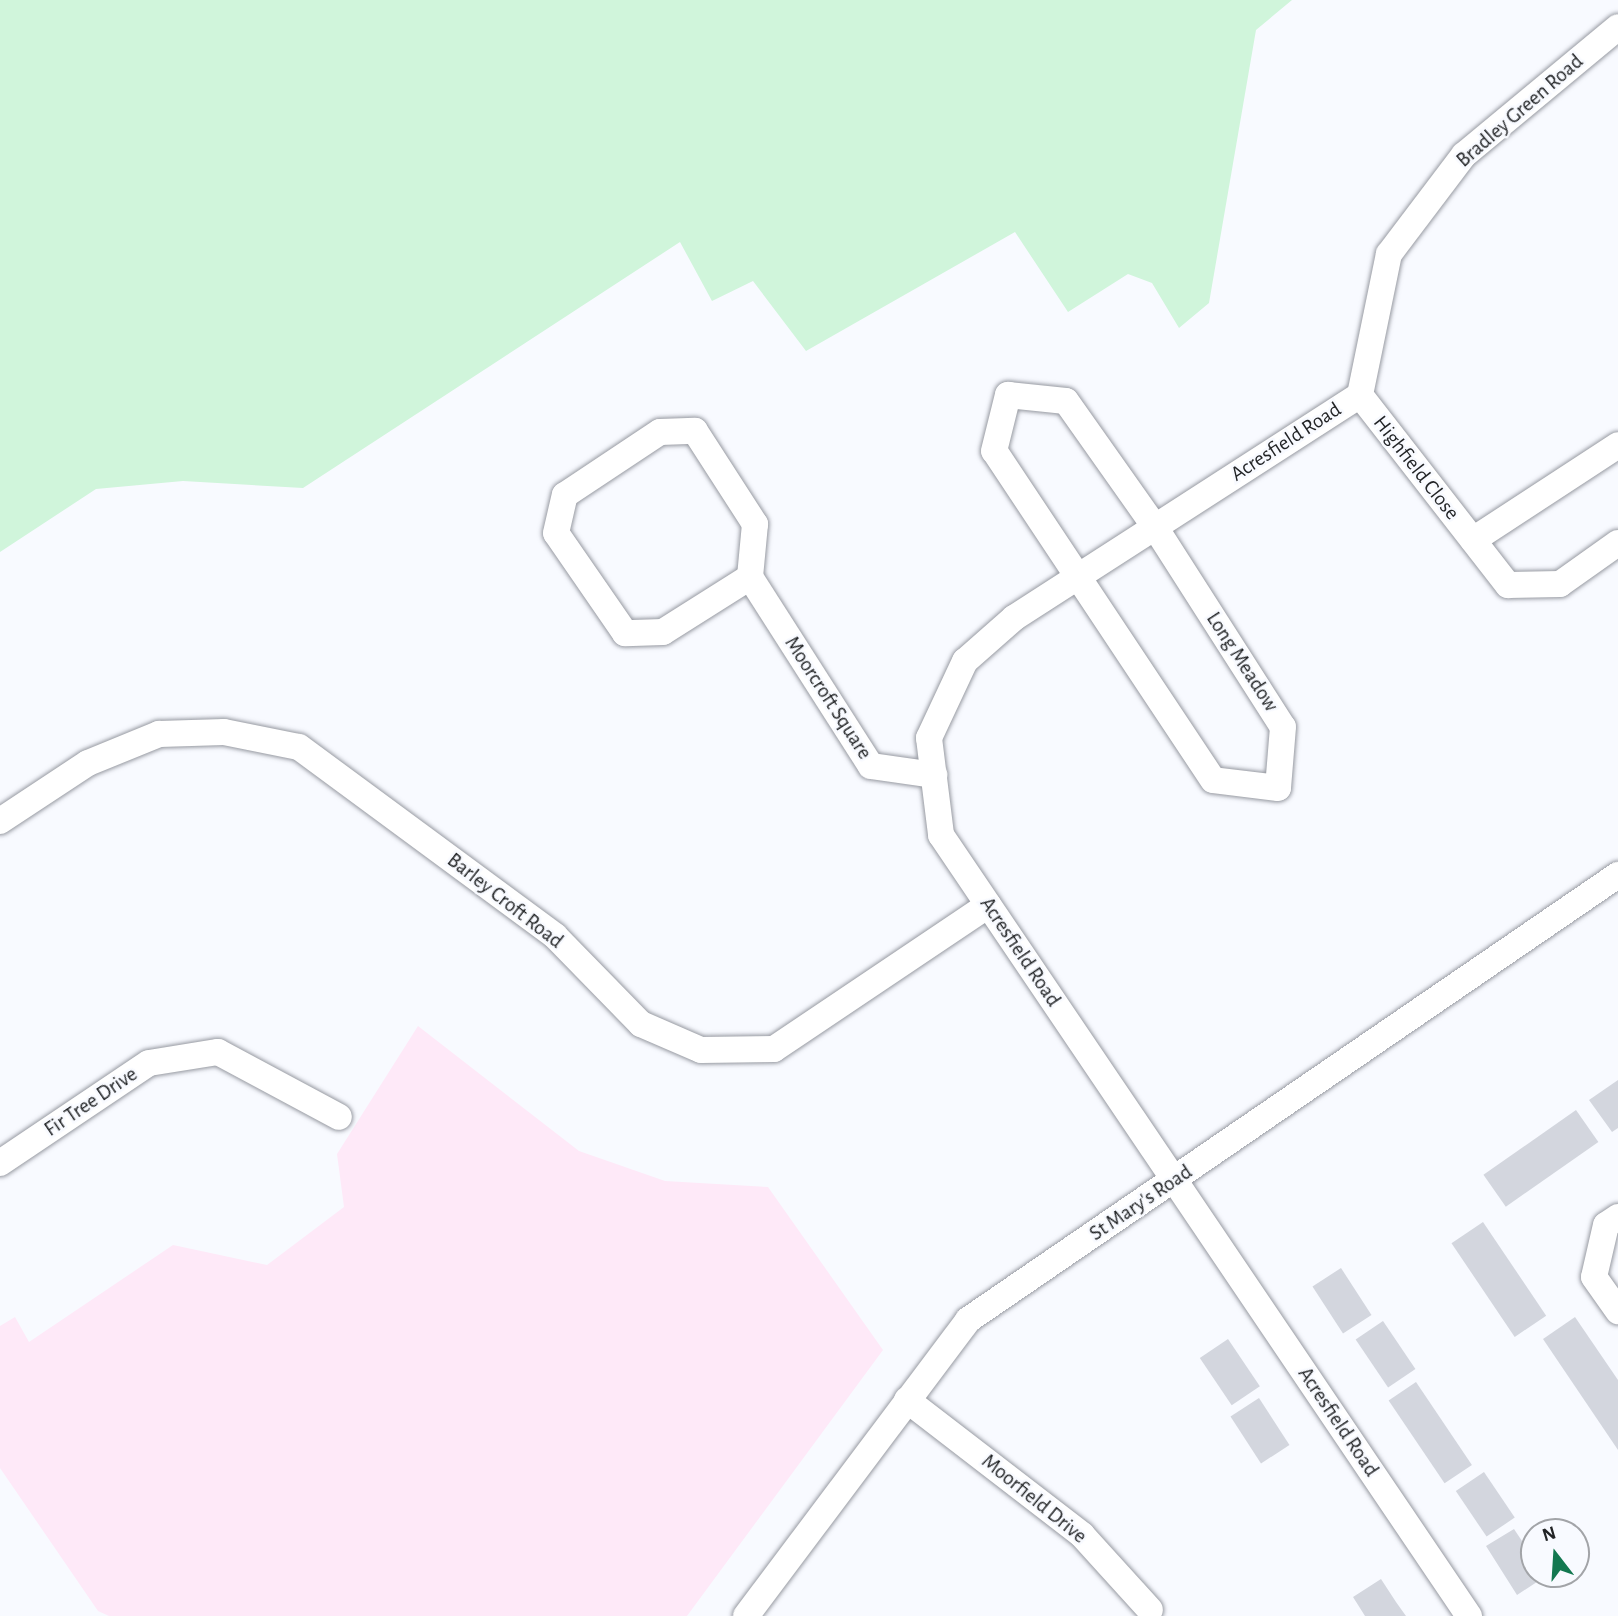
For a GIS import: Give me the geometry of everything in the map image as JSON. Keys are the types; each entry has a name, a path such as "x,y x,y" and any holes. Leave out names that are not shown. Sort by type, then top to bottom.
{"street":[{"name":"Bradley Green Road","path":"1360,395 1389,254 1464,155 1618,27"},
{"name":"Long Meadow","path":"1008,395 1066,401 1155,527 1283,727 1278,788 1213,780 1077,577 994,451 1008,395"},
{"name":"Acresfield Road","path":"1360,395 1014,618 965,661 929,738 941,835 1469,1616"},
{"name":"Highfield Close","path":"1360,395 1508,585 1560,583 1618,543"},
{"path":"695,431 755,524 750,578 663,632 625,633 556,533 565,495 660,432 695,431"},
{"name":"Highfield Close","path":"1474,540 1618,445"},
{"name":"Moorcroft Square","path":"750,578 870,766 934,775"},
{"name":"Barley Croft Road","path":"0,821 88,763 159,734 224,732 299,747 555,936 641,1024 701,1050 774,1049 988,905"},
{"name":"St Mary's Road","path":"746,1616 968,1320 1618,875"},
{"name":"Fir Tree Drive","path":"0,1163 149,1063 218,1052 339,1116"},
{"path":"1618,1217 1606,1225 1594,1277 1618,1311"},
{"name":"Moorfield Drive","path":"907,1400 1082,1535 1150,1610"}],"shaded area":[{"path":"418,1026 579,1151 665,1181 768,1187 883,1350 687,1616 109,1616 98,1611 0,1468 0,1326 15,1317 29,1342 173,1245 267,1265 344,1207 337,1154"}],"green space":[{"path":"0,0 1292,0 1256,30 1209,303 1179,328 1152,283 1128,274 1068,312 1015,232 806,351 753,281 712,301 680,242 303,488 183,481 96,489 0,552"}],"building":[{"path":"1618,1080 1618,1128 1612,1132 1589,1100"},
{"path":"1576,1110 1598,1142 1506,1207 1483,1175"},
{"path":"1483,1222 1546,1316 1515,1337 1451,1243"},
{"path":"1341,1268 1371,1315 1343,1333 1312,1287"},
{"path":"1575,1317 1618,1380 1618,1450 1543,1339"},
{"path":"1383,1321 1415,1369 1388,1388 1356,1339"},
{"path":"1228,1339 1260,1386 1232,1405 1200,1358"},
{"path":"1416,1382 1472,1465 1445,1483 1389,1400"},
{"path":"1259,1398 1289,1445 1261,1463 1230,1417"},
{"path":"1484,1472 1515,1518 1487,1537 1456,1491"},
{"path":"1514,1529 1520,1538 1520,1588 1528,1588 1517,1595 1486,1546"},
{"path":"1381,1579 1406,1616 1365,1616 1353,1597"}]}
